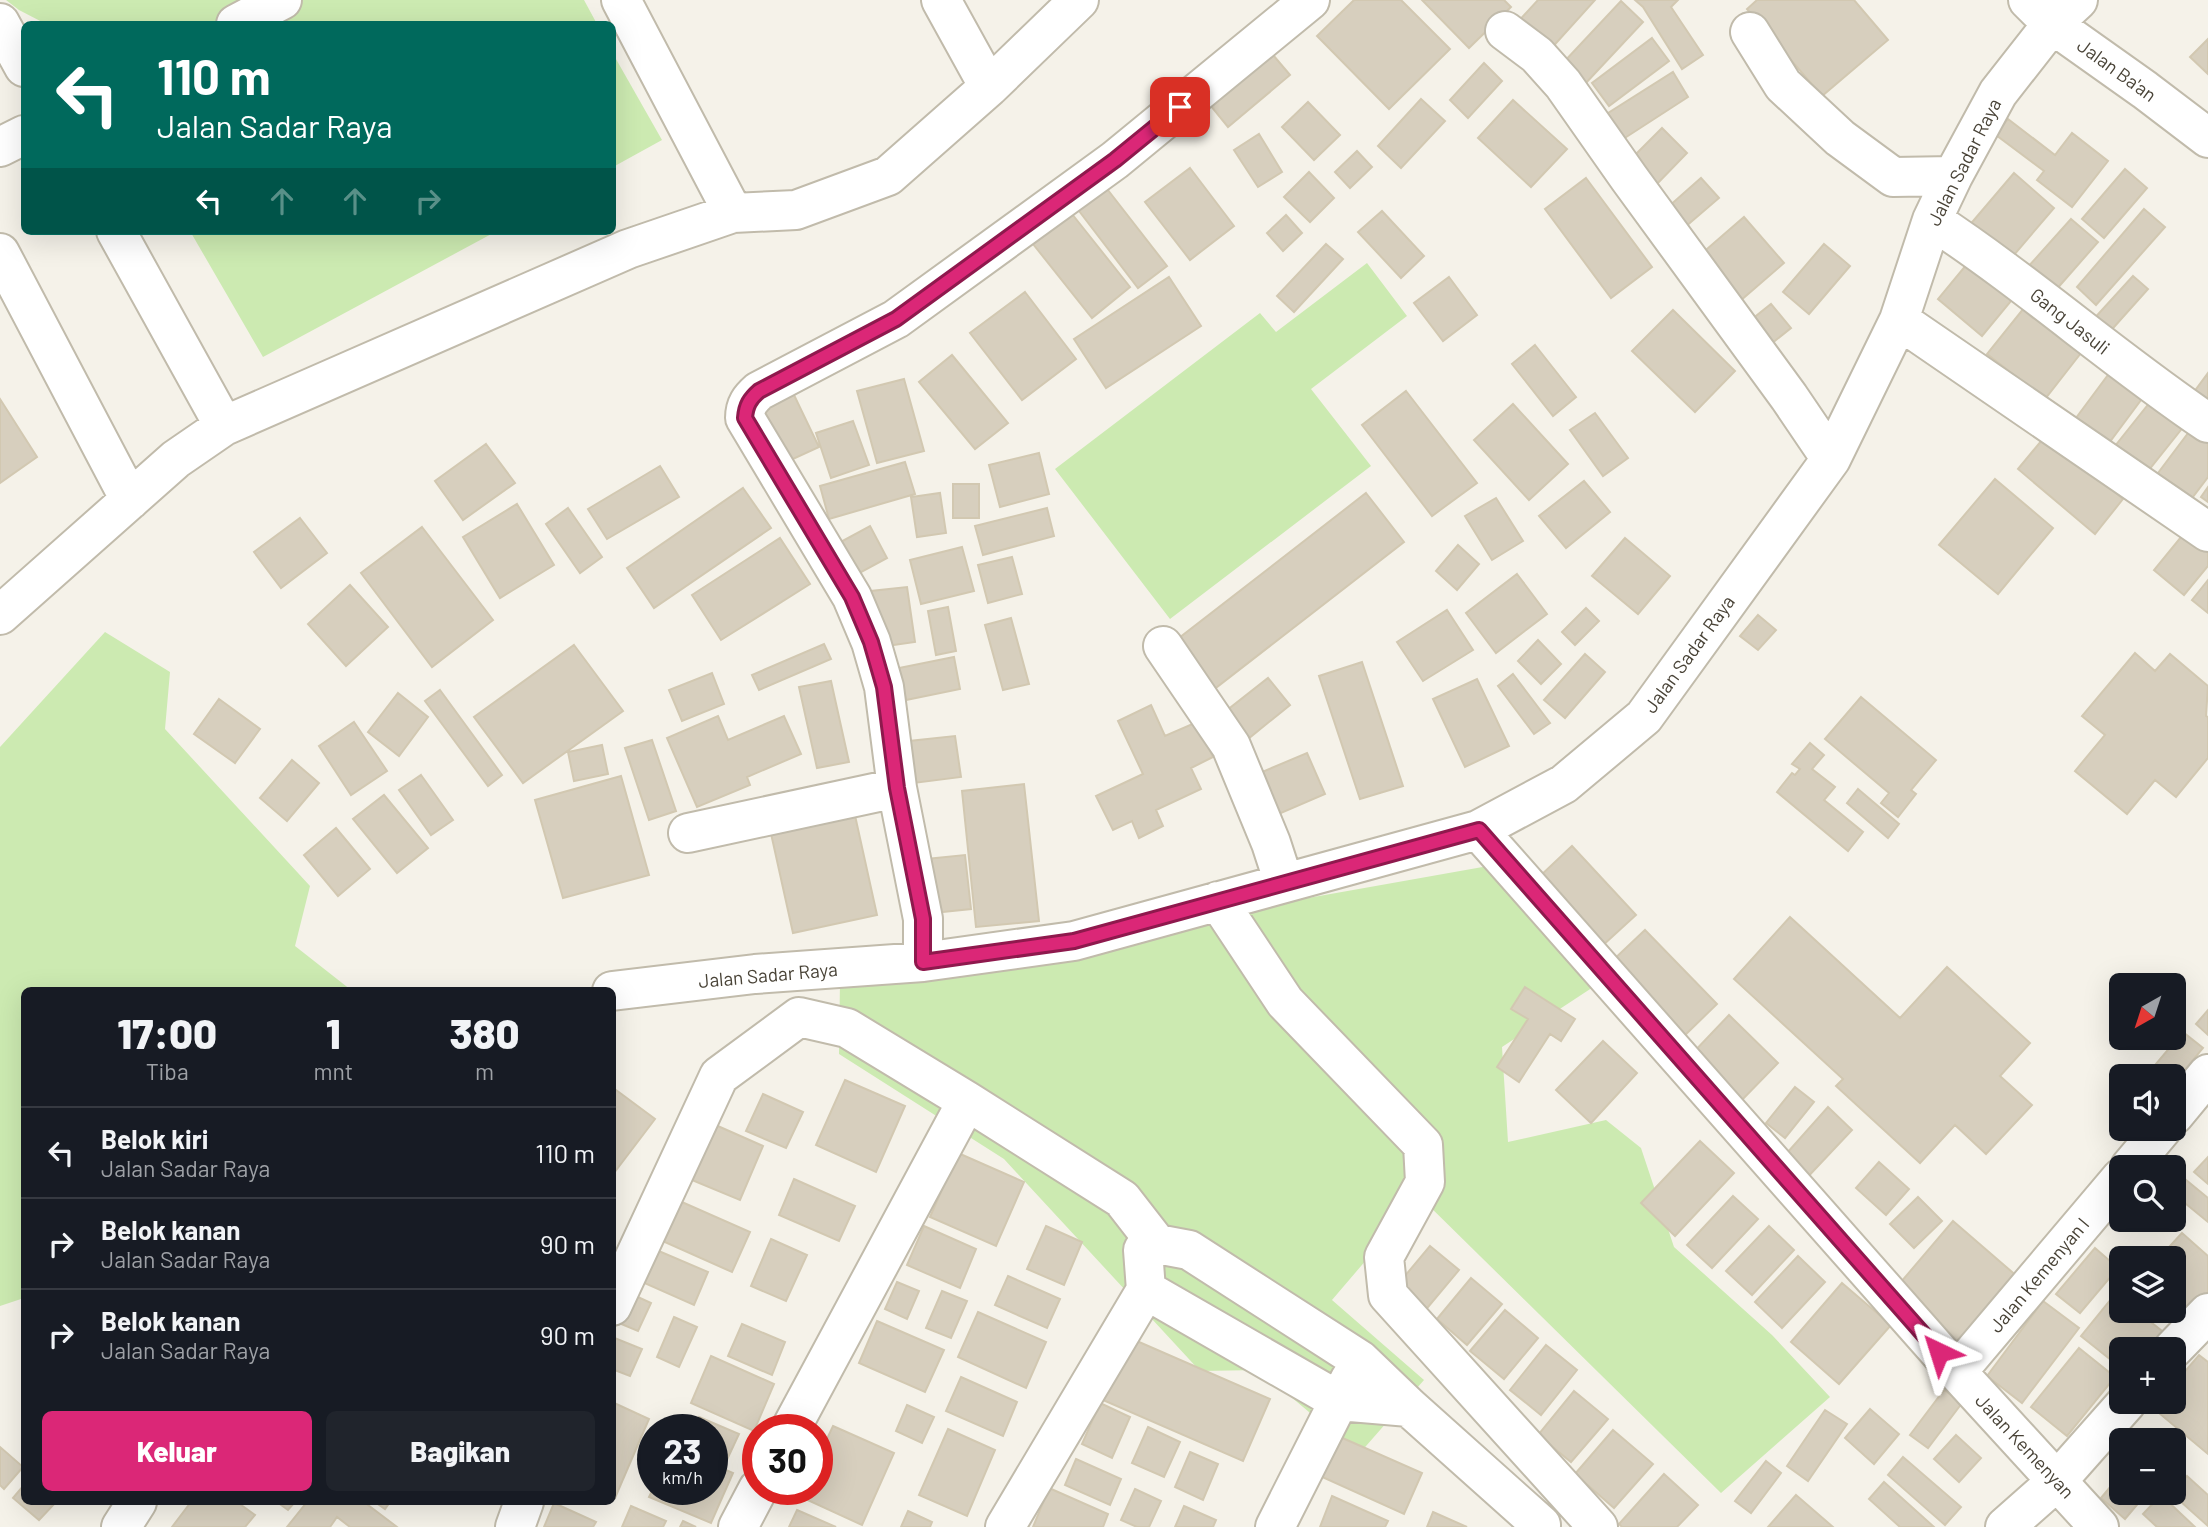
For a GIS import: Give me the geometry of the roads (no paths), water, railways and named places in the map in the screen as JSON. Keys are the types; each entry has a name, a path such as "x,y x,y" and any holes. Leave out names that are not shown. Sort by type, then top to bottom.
{"street":[{"path":"242,21 282,0"},
{"path":"621,0 733,213"},
{"path":"941,0 989,87"},
{"path":"0,615 176,458 224,426 628,249 733,213 796,210 888,176 989,87 1079,0"},
{"path":"923,962 923,919 897,788 884,687 871,642 852,597 745,418 745,408 759,391 896,319 1115,160 1310,0"},
{"name":"Jalan Ba'an","path":"2053,8 2146,90 2208,138"},
{"name":"Jalan Sadar Raya","path":"616,991 755,974 923,962 1074,941 1479,830 1564,784 1644,717 1831,459 1899,320 1932,220 1953,176 1998,93 2053,8"},
{"path":"0,23 21,62"},
{"path":"1505,31 1536,55 1563,84 1831,459"},
{"path":"1750,32 1783,85 1840,138 1893,177 1953,176"},
{"path":"0,147 21,136"},
{"name":"Gang Jasuli","path":"1932,220 1984,254 2152,384 2208,423"},
{"path":"118,235 224,426"},
{"path":"0,253 130,500"},
{"path":"1899,320 2208,532"},
{"path":"1163,646 1231,747 1271,843 1284,883"},
{"path":"688,833 897,788"},
{"name":"Jalan Kemenyan","path":"1479,830 1957,1373 2099,1527"},
{"path":"1218,901 1285,1002 1423,1145 1425,1182 1384,1257 1388,1296 1598,1527"},
{"path":"755,974 799,1017 847,1028 1122,1199 1157,1244"},
{"path":"616,1297 719,1076 799,1017"},
{"path":"2186,1101 2208,1074"},
{"path":"799,1414 967,1101"},
{"path":"2140,1155 2152,1141"},
{"name":"Jalan Kemenyan I","path":"1957,1373 2109,1192"},
{"path":"1005,1527 1146,1290 1143,1250 1157,1244 1189,1250 1360,1360 1541,1527"},
{"path":"1146,1290 1339,1402 1409,1407"},
{"path":"2185,1337 2208,1313"},
{"path":"1275,1527 1360,1360"},
{"path":"2005,1527 2057,1481 2116,1414"},
{"path":"121,1527 135,1505"},
{"path":"515,1527 523,1505"},
{"path":"738,1527 750,1505"}]}
